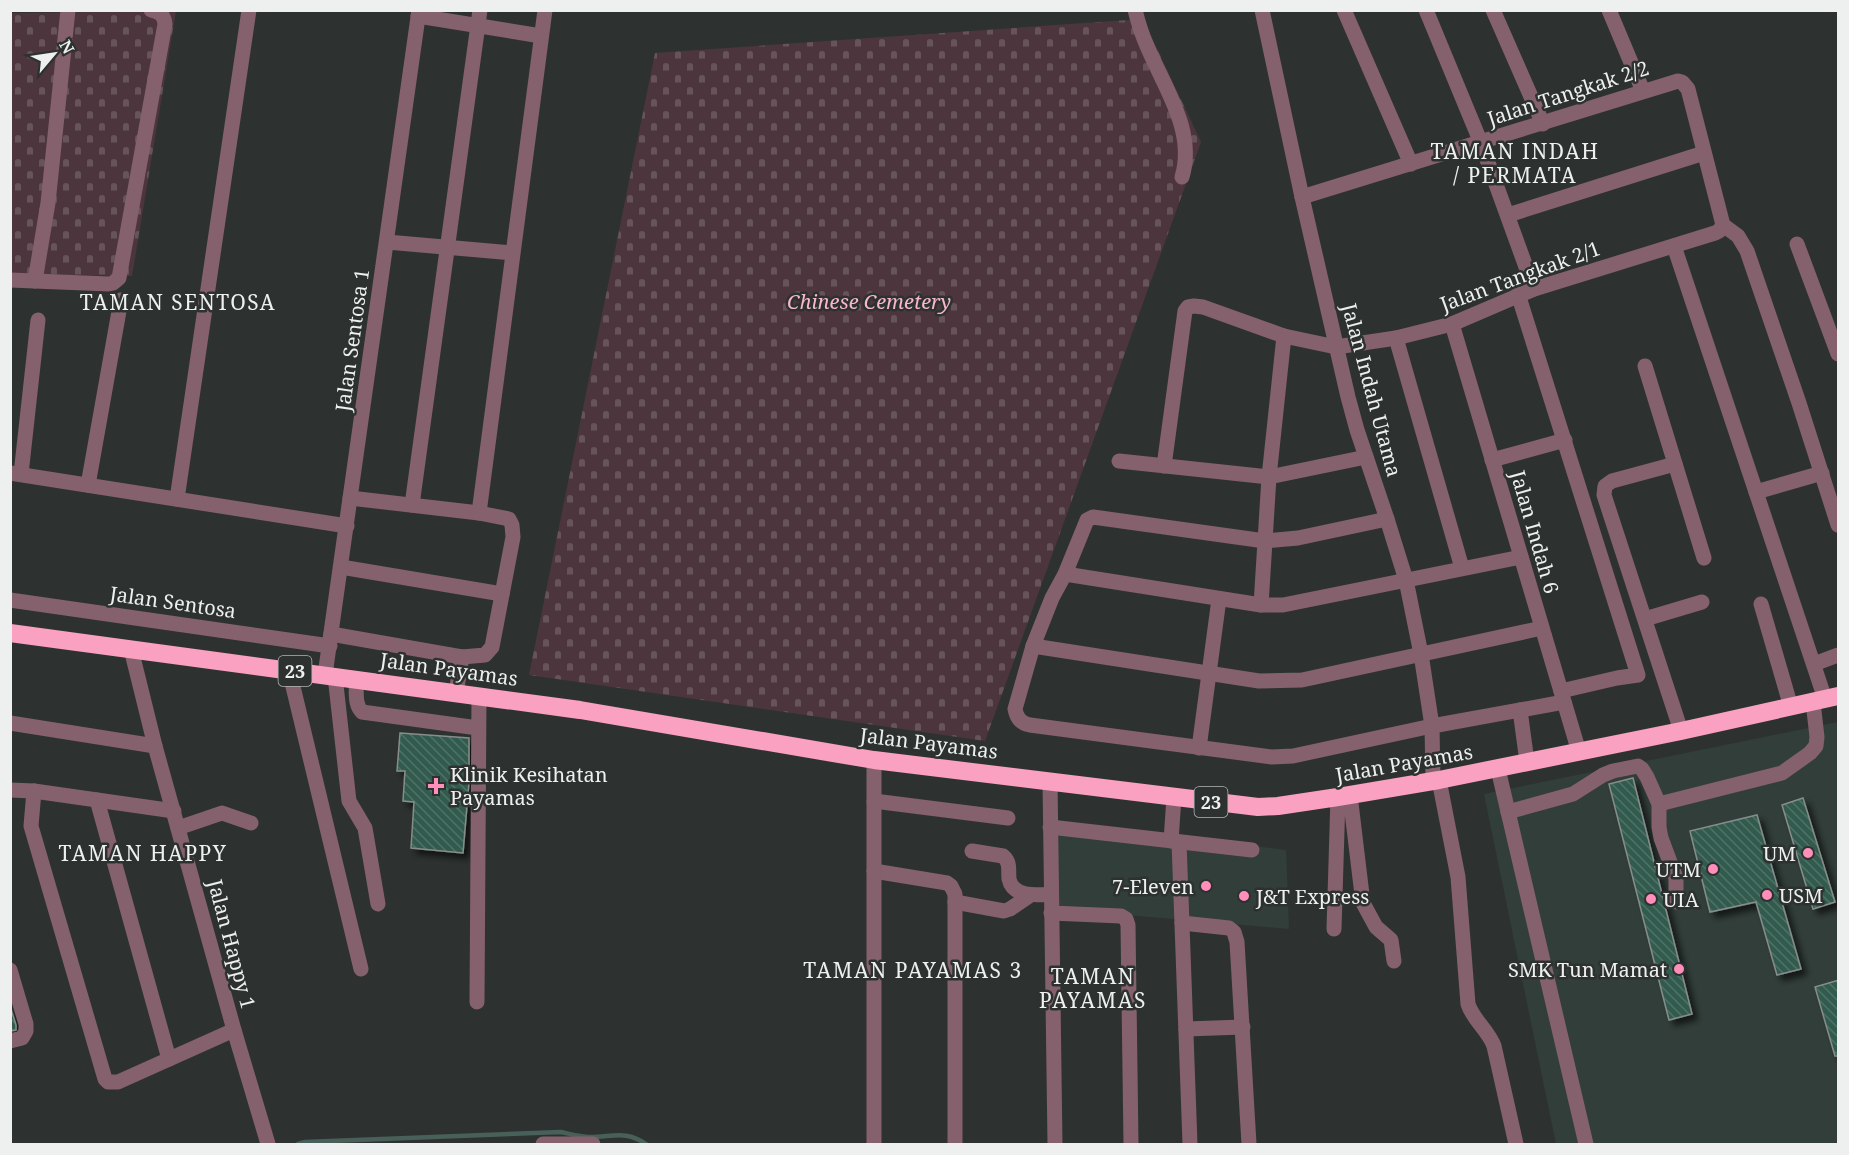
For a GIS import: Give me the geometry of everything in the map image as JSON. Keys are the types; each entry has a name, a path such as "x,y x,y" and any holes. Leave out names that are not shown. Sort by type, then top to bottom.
{"highway":[{"name":"Jalan Payamas","path":"10,633 580,710 874,760 1258,807 1344,796 1498,769 1826,699"}],"street":[{"path":"35,281 48,203 68,10"},
{"path":"10,280 109,284 119,278 165,24 160,13 151,10"},
{"path":"177,499 249,10"},
{"path":"479,513 544,10"},
{"path":"1135,10 1146,45 1180,118 1186,162 1182,177"},
{"name":"Jalan Indah Utama","path":"1262,10 1302,197 1354,419 1406,580 1432,726 1436,780 1458,877 1468,1004 1494,1046 1516,1144"},
{"path":"1344,10 1411,164"},
{"path":"1426,10 1481,142 1534,289"},
{"path":"1493,10 1543,124"},
{"path":"1608,10 1643,91"},
{"path":"419,13 479,18 541,36"},
{"name":"Jalan Sentosa 1","path":"378,904 364,826 350,804 330,676 331,640 419,13"},
{"path":"412,505 479,18"},
{"name":"Jalan Tangkak 2/2","path":"1302,197 1543,124 1674,81 1682,82 1688,89 1704,153"},
{"path":"1508,215 1704,153 1719,229 1738,236 1747,251 1839,525"},
{"name":"Jalan Tangkak 2/1","path":"1336,347 1396,338 1452,324 1518,294 1674,246 1719,229"},
{"path":"387,242 512,254"},
{"path":"1797,244 1839,354"},
{"path":"1659,804 1782,773 1816,746 1826,699 1674,246"},
{"path":"1518,294 1638,675"},
{"path":"88,485 121,300"},
{"path":"1164,466 1186,309 1194,306 1284,336 1336,347"},
{"path":"38,320 16,473 347,526"},
{"name":"Jalan Indah 6","path":"1452,324 1579,752"},
{"path":"1262,605 1269,477 1284,336"},
{"path":"1396,338 1462,568"},
{"path":"1645,366 1704,558"},
{"path":"1492,460 1564,440"},
{"path":"1119,461 1269,477 1366,457"},
{"path":"1675,464 1612,481 1605,486 1604,495 1681,731"},
{"path":"1756,492 1822,473"},
{"path":"350,498 479,513 509,519 512,525 512,545 492,647 485,655 462,657 456,693"},
{"path":"1388,519 1298,538 1265,541 1093,516 1087,520 1033,646 1015,710 1016,715 1025,724 1272,758 1293,756 1520,710 1617,678 1663,674"},
{"path":"1065,574 1262,605 1297,603 1521,557"},
{"path":"341,567 502,594"},
{"path":"1199,748 1219,599"},
{"name":"Jalan Sentosa","path":"10,600 462,657"},
{"path":"1645,619 1702,602"},
{"path":"1761,604 1791,707"},
{"path":"1033,646 1259,681 1302,680 1542,628"},
{"name":"Jalan Happy 1","path":"130,649 234,1030 268,1144"},
{"path":"1814,664 1839,655"},
{"path":"289,670 361,969"},
{"path":"357,680 357,706 362,712 478,728"},
{"path":"477,1002 479,696"},
{"path":"1520,710 1527,762"},
{"path":"10,723 155,746"},
{"path":"874,760 874,1144"},
{"path":"1508,812 1573,794 1603,775 1638,766 1642,769 1659,804 1661,838 1676,878 1676,902"},
{"path":"1498,769 1586,1144"},
{"path":"1050,781 1055,1144"},
{"path":"10,790 34,791 174,811"},
{"path":"34,791 32,826 102,1075 108,1082 113,1083 234,1030"},
{"path":"1334,929 1344,796"},
{"path":"1344,796 1363,901 1376,927 1391,940 1394,961"},
{"path":"1174,797 1182,923 1190,1144"},
{"path":"97,800 169,1059"},
{"path":"874,801 1008,818"},
{"path":"178,828 222,813 251,823"},
{"path":"1050,827 1252,850"},
{"path":"972,851 1003,856 1008,862 1012,885 1029,896"},
{"path":"874,871 947,883 953,890 955,902 955,1144"},
{"path":"955,902 1004,911 1029,896 1051,894"},
{"path":"1052,913 1121,916 1128,926 1131,1144"},
{"path":"1182,923 1229,928 1234,932 1237,942 1249,1144"},
{"path":"10,970 26,1024 26,1031 22,1038 10,1041"},
{"path":"1186,1029 1243,1027"},
{"path":"543,1144 593,1144"}],"shaded area":[{"name":"SMK Tun Mamat","path":"1838,722 1838,1144 1556,1144 1484,794"},
{"path":"1056,821 1286,850 1289,929 1056,909"}],"green space":[{"path":"176,11 132,276 11,274 11,13"},
{"name":"Chinese Cemetery","path":"1143,19 1201,142 985,741 529,675 655,53"}],"building":[{"name":"Klinik Kesihatan Payamas","path":"400,733 469,738 469,782 463,853 411,848 414,802 403,801 405,771 397,771"},
{"name":"UIA","path":"1633,778 1692,1014 1669,1020 1609,784"},
{"name":"UM","path":"1803,798 1835,902 1813,909 1782,805"},
{"path":"1757,815 1801,969 1777,975 1756,902 1710,912 1690,831"},
{"path":"1839,980 1839,1056 1835,1056 1815,987"},
{"path":"10,1006 16,1030 10,1031"}],"waterway":[{"path":"298,1144 561,1132 587,1137 619,1135 632,1137 646,1144"}],"place":[{"name":"Klinik Kesihatan Payamas","path":"436,786"},
{"name":"UM","path":"1808,853"},
{"name":"UTM","path":"1713,869"},
{"name":"7-Eleven","path":"1206,886"},
{"name":"USM","path":"1767,895"},
{"name":"J&T Express","path":"1244,896"},
{"name":"UIA","path":"1651,899"},
{"name":"SMK Tun Mamat","path":"1679,969"}],"district":[{"name":"TAMAN INDAH / PERMATA","path":"1515,163"},
{"name":"TAMAN SENTOSA","path":"178,302"},
{"name":"TAMAN HAPPY","path":"143,853"},
{"name":"TAMAN PAYAMAS 3","path":"913,970"},
{"name":"TAMAN PAYAMAS","path":"1093,988"}]}
